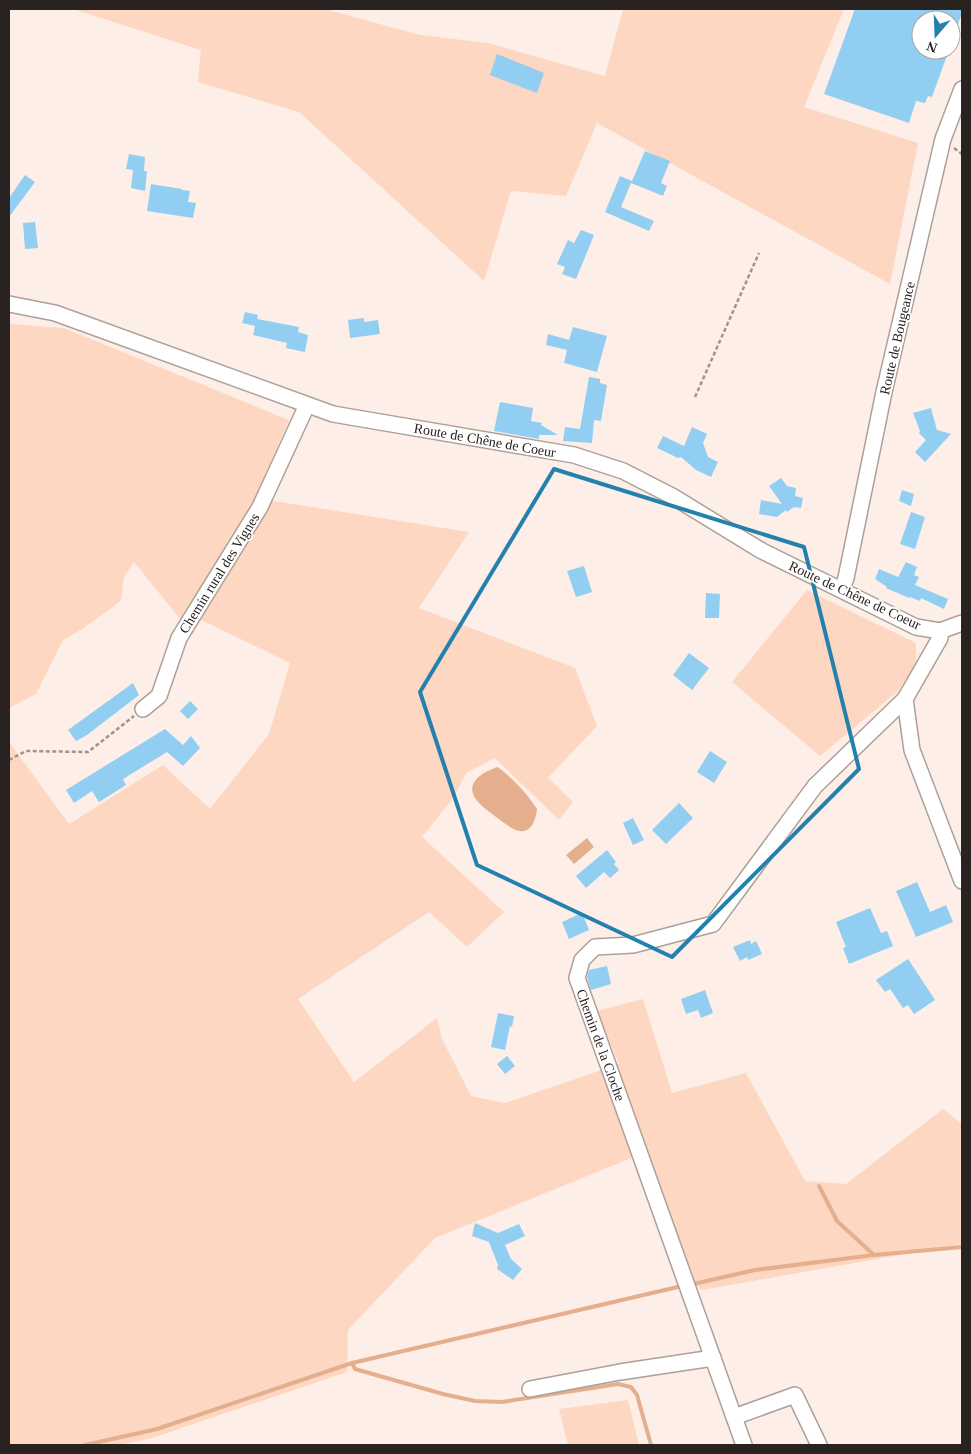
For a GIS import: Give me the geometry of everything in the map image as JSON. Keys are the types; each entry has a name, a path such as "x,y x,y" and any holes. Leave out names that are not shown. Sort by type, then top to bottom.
{"street":[{"name":"Route de Bougeance","path":"842,589 846,578 884,392 943,139 962,89"},
{"name":"Route de Chêne de Coeur","path":"9,304 55,313 333,414 574,455 624,471 672,496 762,550 916,627 940,631"},
{"name":"Chemin rural des Vignes","path":"143,709 160,696 179,638 260,507 307,405"},
{"path":"940,631 962,623"},
{"name":"Chemin de la Cloche","path":"744,1445 576,978 582,960 595,947 633,945 713,924 815,786 905,699 940,638 940,631"},
{"path":"905,699 912,750 962,881"},
{"path":"530,1389 620,1372 713,1358"},
{"path":"734,1417 795,1395 819,1445"}],"path":[{"path":"695,397 758,253"},
{"path":"9,760 26,751 88,752 143,709"}],"highlighted area":[{"path":"554,469 804,547 859,769 672,957 477,865 420,692"}],"shaded area":[{"path":"73,9 325,9 420,35 488,43 605,76 623,9 844,9 804,107 918,143 890,284 597,123 566,196 511,191 484,281 299,112 198,82 201,50"},
{"path":"9,324 64,328 289,420 255,498 469,532 419,608 575,668 597,726 548,778 573,802 559,820 495,758 466,773 454,797 422,837 504,912 467,947 429,912 298,999 354,1082 437,1018 442,1039 471,1096 505,1103 619,1064 597,1011 643,999 672,1093 746,1073 805,1181 846,1184 943,1109 962,1124 962,1244 702,1290 681,1273 634,1157 435,1238 348,1330 347,1372 152,1438 119,1445 9,1445 9,742 69,824 163,765 210,809 269,734 290,663 199,619 193,635 134,562 124,577 121,601 63,640 36,694 9,708"},
{"path":"807,590 916,643 916,665 898,691 820,756 732,682"},
{"path":"498,767 519,786 537,809 534,820 528,830 520,831 510,827 484,808 475,798 473,786 475,781 485,773"},
{"path":"587,838 594,847 574,864 566,855"},
{"path":"628,1400 639,1445 568,1445 559,1409"}],"building":[{"path":"855,9 962,9 961,16 961,10 911,10 911,60 945,60 932,97 928,96 925,103 916,101 909,123 824,94"},
{"path":"497,54 544,73 537,93 490,75"},
{"path":"645,151 670,161 661,183 667,186 663,196 631,183 621,207 654,221 649,231 605,212 620,176 632,181"},
{"path":"129,154 145,157 144,171 147,171 145,191 131,188 133,170 126,169"},
{"path":"25,175 35,182 9,217 9,198"},
{"path":"151,184 190,191 188,202 196,203 193,218 147,211"},
{"path":"35,222 38,248 25,249 23,223"},
{"path":"581,230 594,235 576,279 562,274 565,267 557,264 568,240 574,243"},
{"path":"245,312 258,315 257,319 299,327 298,332 308,335 305,352 286,348 287,343 253,335 255,326 242,323"},
{"path":"364,318 364,322 378,320 380,334 350,338 348,320"},
{"path":"573,327 607,336 597,372 564,363 567,350 546,345 548,334 569,340"},
{"path":"589,377 600,379 600,383 607,385 601,421 594,420 592,443 563,441 565,427 580,429"},
{"path":"500,402 533,408 531,421 542,423 541,425 558,435 539,435 539,439 494,431"},
{"path":"931,408 937,430 951,434 925,462 915,452 926,440 919,433 920,431 913,413"},
{"path":"692,427 707,434 703,443 708,457 718,462 711,477 696,470 681,457 678,458 657,448 663,436 684,446"},
{"path":"781,478 787,486 796,488 795,496 803,498 801,508 794,507 787,512 786,510 777,517 759,514 761,500 782,504 769,486"},
{"path":"902,490 914,494 911,506 899,501"},
{"path":"911,512 925,517 915,549 900,544"},
{"path":"906,562 917,567 914,575 919,577 915,585 948,599 944,609 921,598 920,601 909,598 886,588 875,579 879,569 898,577"},
{"path":"584,566 592,592 576,597 567,571"},
{"path":"706,593 720,594 719,618 705,618"},
{"path":"689,653 709,668 692,690 673,675"},
{"path":"133,683 139,695 87,735 76,741 68,730"},
{"path":"190,701 198,709 188,719 180,711"},
{"path":"165,729 183,745 191,736 200,748 183,766 167,752 123,779 126,785 99,802 92,791 74,803 66,790"},
{"path":"710,751 727,762 714,783 697,772"},
{"path":"679,803 693,818 666,844 652,830"},
{"path":"633,818 644,840 633,845 623,823"},
{"path":"607,850 616,862 614,864 619,870 610,878 604,872 586,888 576,876"},
{"path":"917,882 930,912 946,905 953,922 916,937 896,891"},
{"path":"870,908 881,933 887,931 893,946 849,964 843,948 846,947 836,922"},
{"path":"582,913 589,930 569,939 562,922"},
{"path":"750,940 751,944 756,941 762,954 748,960 747,957 740,961 733,947"},
{"path":"908,959 935,1000 914,1014 908,1005 903,1008 890,989 885,992 876,980"},
{"path":"607,966 611,984 591,990 587,977 589,970"},
{"path":"705,990 713,1013 701,1018 698,1010 686,1014 681,999"},
{"path":"498,1013 514,1016 505,1050 491,1047"},
{"path":"507,1056 515,1066 505,1074 497,1064"},
{"path":"475,1223 498,1233 519,1224 525,1236 505,1245 511,1259 522,1269 513,1280 497,1269 498,1265 489,1242 472,1236"}],"waterway":[{"path":"819,1186 837,1221 874,1255 962,1247"},
{"path":"689,1285 755,1270 874,1255"},
{"path":"85,1445 157,1429 352,1363 682,1286"},
{"path":"352,1363 355,1369 475,1401 502,1402 618,1384 631,1387 637,1395 651,1445"}]}
